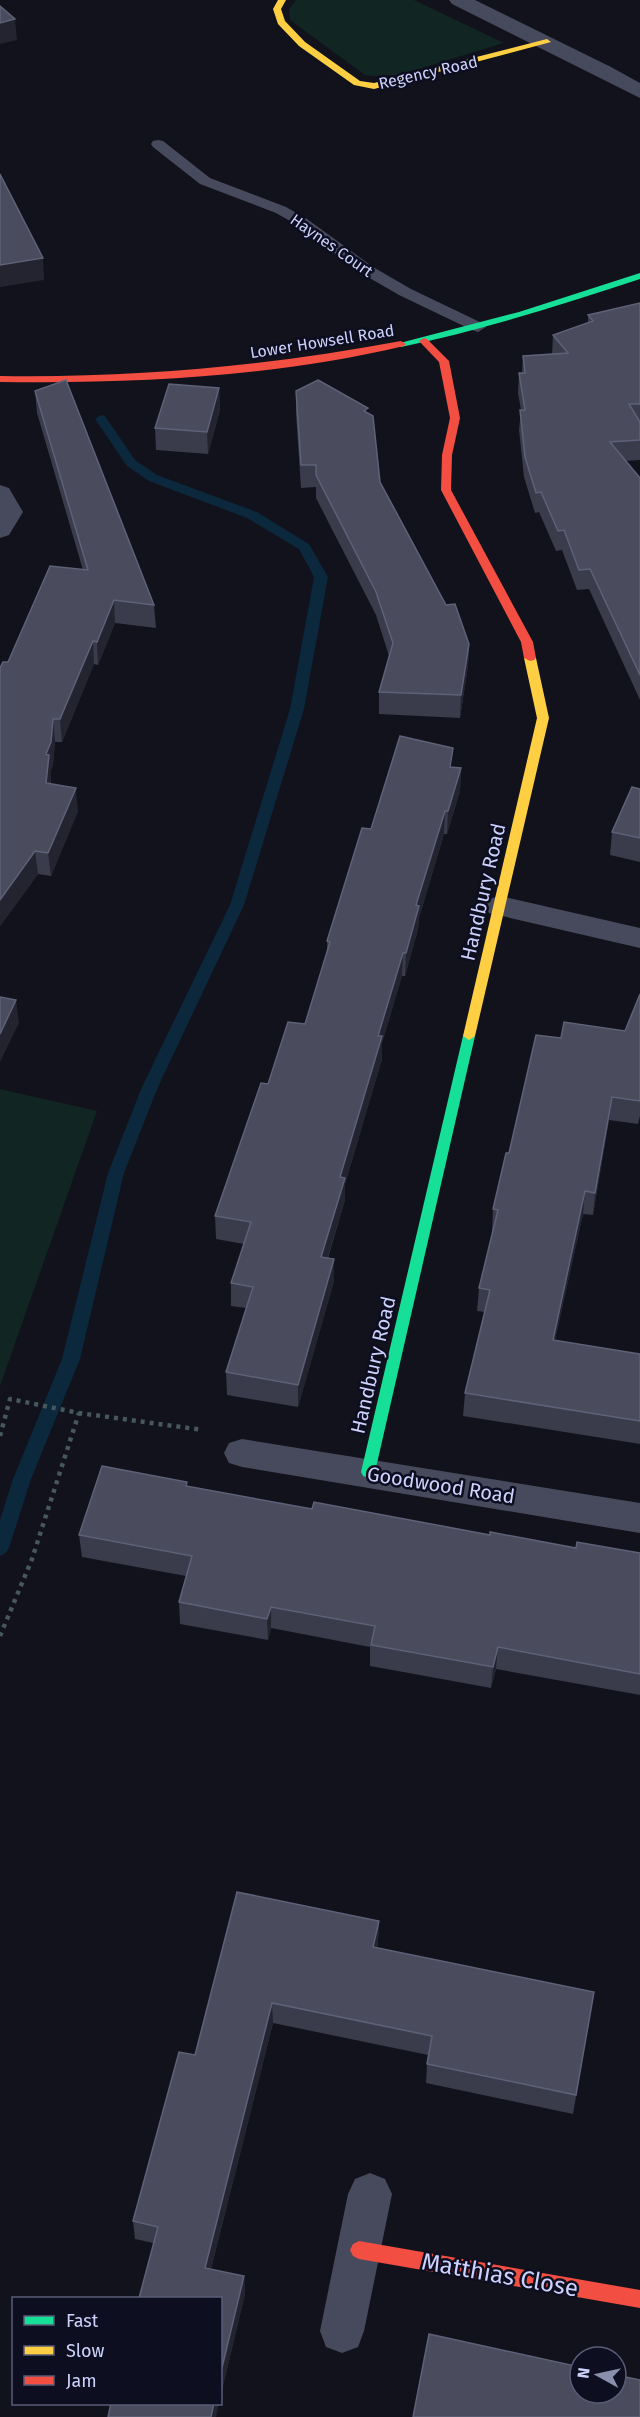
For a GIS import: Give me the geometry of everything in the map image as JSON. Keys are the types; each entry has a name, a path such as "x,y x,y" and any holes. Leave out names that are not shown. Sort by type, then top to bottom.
{"street":[{"name":"Regency Road","path":"282,0 277,9 281,22 302,44 357,83 374,86 547,42"},
{"path":"459,0 547,42 640,92"},
{"name":"Lower Howsell Road","path":"0,379 120,380 245,370 424,341 576,300 640,276"},
{"name":"Handbury Road","path":"368,1472 543,718 526,642 446,490 447,456 455,418 444,361 424,341"},
{"path":"0,493 10,512 0,530"},
{"path":"500,906 640,938"},
{"name":"Goodwood Road","path":"242,1453 640,1518"},
{"path":"342,2331 370,2194"},
{"name":"Matthias Close","path":"359,2250 640,2299"}],"lane":[{"name":"Haynes Court","path":"158,144 205,181 281,210 302,222 386,281 478,327"}],"path":[{"path":"0,1436 10,1398 79,1413 206,1431 242,1453"},
{"path":"0,1636 32,1559 79,1413"}],"green space":[{"path":"296,0 414,0 504,43 399,75 365,75 290,20 289,9"},
{"path":"0,1089 97,1111 0,1386"}],"building":[{"path":"0,6 15,19 0,23"},
{"path":"0,174 43,258 0,265"},
{"path":"640,303 640,404 629,404 640,422 640,440 610,442 640,478 640,675 590,569 579,570 564,530 558,531 541,492 536,493 525,457 520,410 525,410 519,373 525,373 523,356 568,353 553,335 593,321 588,315"},
{"path":"66,380 154,605 114,600 97,642 93,641 60,719 53,719 51,742 46,754 49,755 46,783 76,788 48,853 35,851 0,900 0,668 3,662 8,662 50,566 88,570 35,391"},
{"path":"318,380 368,408 364,411 373,416 380,482 446,605 455,604 469,644 461,695 379,692 393,643 376,592 316,475 316,465 301,465 296,391"},
{"path":"169,384 219,388 207,432 155,428"},
{"path":"400,736 453,748 450,767 461,768 416,905 419,906 406,953 403,953 378,1036 382,1036 340,1177 345,1178 321,1257 334,1259 298,1385 226,1372 253,1287 231,1283 251,1222 215,1216 261,1083 268,1084 288,1022 305,1024 330,942 327,941 362,828 371,829"},
{"path":"632,787 640,789 640,838 612,832"},
{"path":"640,994 640,1101 612,1097 595,1193 585,1191 553,1340 640,1354 640,1421 465,1393 490,1290 479,1288 498,1210 493,1209 506,1153 509,1153 536,1035 561,1038 564,1022 625,1031"},
{"path":"0,997 16,1000 0,1034"},
{"path":"102,1466 187,1482 186,1486 312,1509 314,1502 490,1535 490,1532 576,1548 577,1542 640,1553 640,1674 498,1647 493,1667 371,1645 375,1626 271,1607 267,1619 179,1602 192,1556 79,1535"},
{"path":"237,1892 379,1921 373,1947 594,1992 576,2095 427,2064 432,2036 272,2003 205,2268 244,2276 222,2368 222,2297 139,2297 158,2227 133,2221 179,2052 195,2055"},
{"path":"429,2334 568,2364 568,2405 628,2405 628,2378 640,2380 640,2417 413,2417"},
{"path":"111,2405 214,2405 211,2417 108,2417"}],"waterway":[{"path":"0,1548 22,1479 71,1359 116,1173 150,1087 237,905 297,709 321,577 304,547 252,515 153,478 131,463 101,419"}],"traffic: fast":[{"path":"401,344 432,338 552,305 640,276"},
{"path":"368,1472 469,1036"}],"traffic: slow":[{"path":"282,0 277,9 281,22 302,44 357,83 374,86 547,42"},
{"path":"469,1036 543,718 530,658"}],"traffic: jam":[{"path":"424,341 444,361 455,418 447,455 446,490 527,642 530,658"},
{"path":"0,379 144,378 195,374 284,363 401,344"},
{"path":"359,2250 640,2299"}]}
